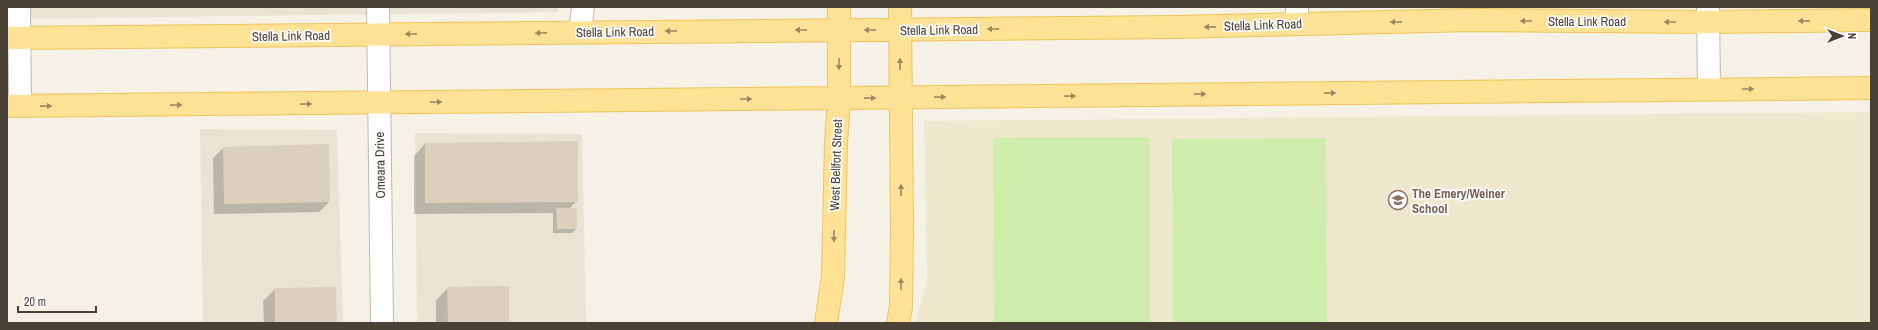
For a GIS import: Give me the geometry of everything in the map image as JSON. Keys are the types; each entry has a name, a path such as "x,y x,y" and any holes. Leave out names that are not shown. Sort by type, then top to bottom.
{"main road":[{"name":"West Bellfort Street","path":"826,323 833,276 836,143 839,99 840,7"},
{"path":"898,323 901,307 900,7"},
{"name":"Stella Link Road","path":"13,38 1248,26 1297,15 1474,20 1708,14 1871,20"},
{"path":"13,106 1871,88"}],"street":[{"path":"13,106 13,38 19,7"},
{"name":"Omeara Drive","path":"378,7 382,323"},
{"path":"580,32 583,7"},
{"path":"1708,14 1709,89"}],"shaded area":[{"path":"7,7 558,7 558,12 7,19"},
{"name":"The Emery/Weiner School","path":"1871,112 1871,323 915,323 927,280 924,121"},
{"path":"200,129 337,130 343,323 203,323"},
{"path":"415,133 582,134 586,323 417,323"}],"green space":[{"path":"1150,137 1150,323 994,323 993,138"},
{"path":"1326,138 1327,323 1173,323 1172,139"}],"building":[{"path":"578,141 578,202 425,203 425,143"},
{"path":"329,144 330,202 224,204 223,147"},
{"path":"556,208 577,208 577,229 557,229"},
{"path":"509,286 509,323 448,323 447,287"},
{"path":"336,287 337,323 275,323 275,288"}],"place":[{"name":"The Emery/Weiner School","path":"1398,200"}]}
